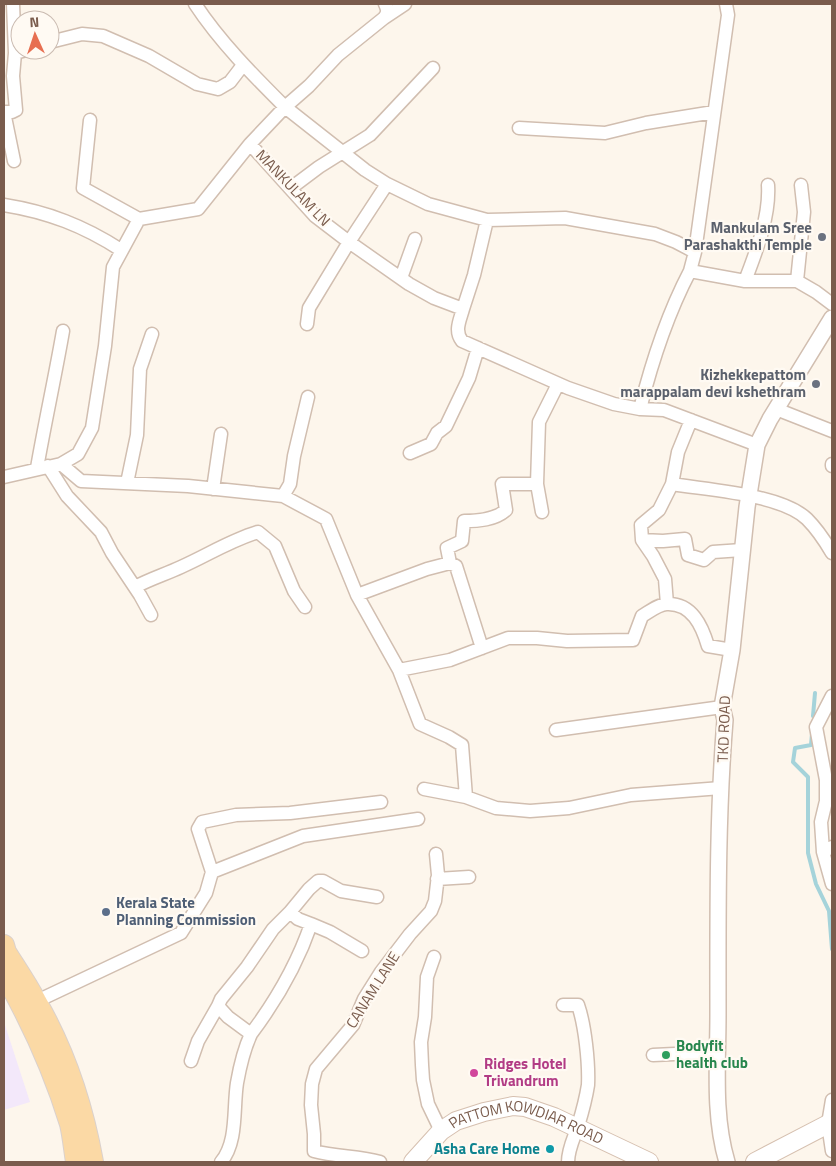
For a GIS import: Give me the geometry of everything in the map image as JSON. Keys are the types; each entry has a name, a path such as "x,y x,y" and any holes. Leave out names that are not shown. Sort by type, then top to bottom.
{"main road":[{"path":"4,950 37,1002 65,1060 81,1107 93,1162"},
{"path":"4,974 24,1008 58,1090 70,1126 76,1162"},
{"name":"PATTOM KOWDIAR ROAD","path":"413,1162 441,1131 456,1121 484,1112 513,1106 525,1107 577,1128 649,1162"},
{"path":"755,1162 830,1123"}],"street":[{"path":"195,4 243,65 285,107 342,152 387,184 428,204 487,220 564,218 655,234 695,252"},
{"path":"384,18 388,9 385,4"},
{"path":"250,144 338,55 384,18 405,4"},
{"path":"640,409 652,362 676,296 690,271 695,252 728,15 726,4"},
{"path":"60,40 82,34 103,36 149,56 197,84 218,89 230,82 243,65"},
{"path":"14,161 4,112 16,110 13,76 18,60"},
{"path":"290,188 370,135 433,68"},
{"path":"519,128 605,133 646,123 714,112"},
{"path":"4,477 61,464 78,454 92,428 105,346 113,267 139,219 83,188 90,120"},
{"name":"MANKULAM LN","path":"139,219 198,209 250,144 316,216 349,242 434,298 463,309"},
{"path":"307,324 309,308 387,184"},
{"path":"745,281 760,239 769,195 768,185"},
{"path":"797,282 804,212 801,185"},
{"path":"4,205 58,217 96,234 121,250"},
{"path":"487,220 474,275 457,328 458,337 462,341 558,384 614,404 640,409 664,410 758,445"},
{"path":"401,278 415,239"},
{"path":"690,271 745,281 797,282 816,292 832,304"},
{"name":"TKD ROAD","path":"727,1162 723,1150 717,1096 717,934 721,788 726,720 722,707 732,650 742,550 758,445 776,409 832,318"},
{"path":"63,330 55,381 45,420 43,467 101,532 151,615"},
{"path":"127,483 137,435 140,369 152,334"},
{"path":"410,453 431,444 437,433 446,426 469,378 478,348"},
{"path":"542,512 537,484 539,422 558,384"},
{"path":"282,496 290,484 294,456 308,397"},
{"path":"776,409 832,431"},
{"path":"668,604 665,579 642,540 641,525 659,510 672,484 678,452 691,420"},
{"path":"213,490 221,434"},
{"path":"61,464 81,481 282,496 326,519 357,595 399,670 420,724 462,745 466,797"},
{"path":"450,563 447,548 462,541 464,521 482,520 501,514 506,510 502,484 537,484"},
{"path":"672,484 749,496 788,507 806,518 823,537 832,553"},
{"path":"135,587 179,568 232,540 258,532 275,546 294,591 305,607"},
{"path":"642,540 685,539 688,555 704,560 713,552 742,550"},
{"path":"357,595 450,563 456,566 460,575 482,648"},
{"path":"399,670 450,660 508,638 633,640 642,616 668,604 682,606 693,614 704,630 708,646 732,650"},
{"path":"832,696 816,727 826,780 826,801 822,822 828,849 832,884"},
{"path":"556,730 722,707"},
{"path":"424,789 466,797 496,808 530,811 568,808 631,795 721,788"},
{"path":"37,1002 181,934 206,893 212,872 198,829 202,822 236,815 290,812 381,802"},
{"path":"212,872 303,836 418,819"},
{"name":"CANAM LANE","path":"380,1162 352,1156 330,1154 313,1156 312,1084 316,1069 353,1025 364,999 381,972 405,940 431,911 435,901 437,879 436,854"},
{"path":"437,879 468,878"},
{"path":"191,1061 198,1041 221,999 247,968 273,929 309,889 318,882 323,881 340,891 377,897"},
{"path":"290,912 298,919 330,932 362,951"},
{"path":"221,1162 226,1156 231,1139 237,1081 251,1034 272,1005 301,952 311,924"},
{"path":"434,958 427,977 422,1065 428,1104 441,1131"},
{"path":"563,1005 578,1005 584,1027 588,1086 577,1128 571,1141 568,1162"},
{"path":"218,1006 228,1017 251,1034"},
{"path":"653,1055 718,1052"},
{"path":"832,1100 830,1123 832,1151"}],"shaded area":[{"path":"4,1022 30,1102 4,1110"}],"waterway":[{"path":"813,716 815,693"},
{"path":"812,734 811,745 795,748 793,762 808,777 808,853 816,884 829,911 832,949"}],"place":[{"name":"Mankulam Sree Parashakthi Temple","path":"822,237"},
{"name":"Kizhekkepattom marappalam devi kshethram","path":"816,384"},
{"name":"Kerala State Planning Commission","path":"106,912"},
{"name":"Bodyfit health club","path":"666,1055"},
{"name":"Ridges Hotel Trivandrum","path":"474,1073"},
{"name":"Asha Care Home","path":"550,1149"}]}
